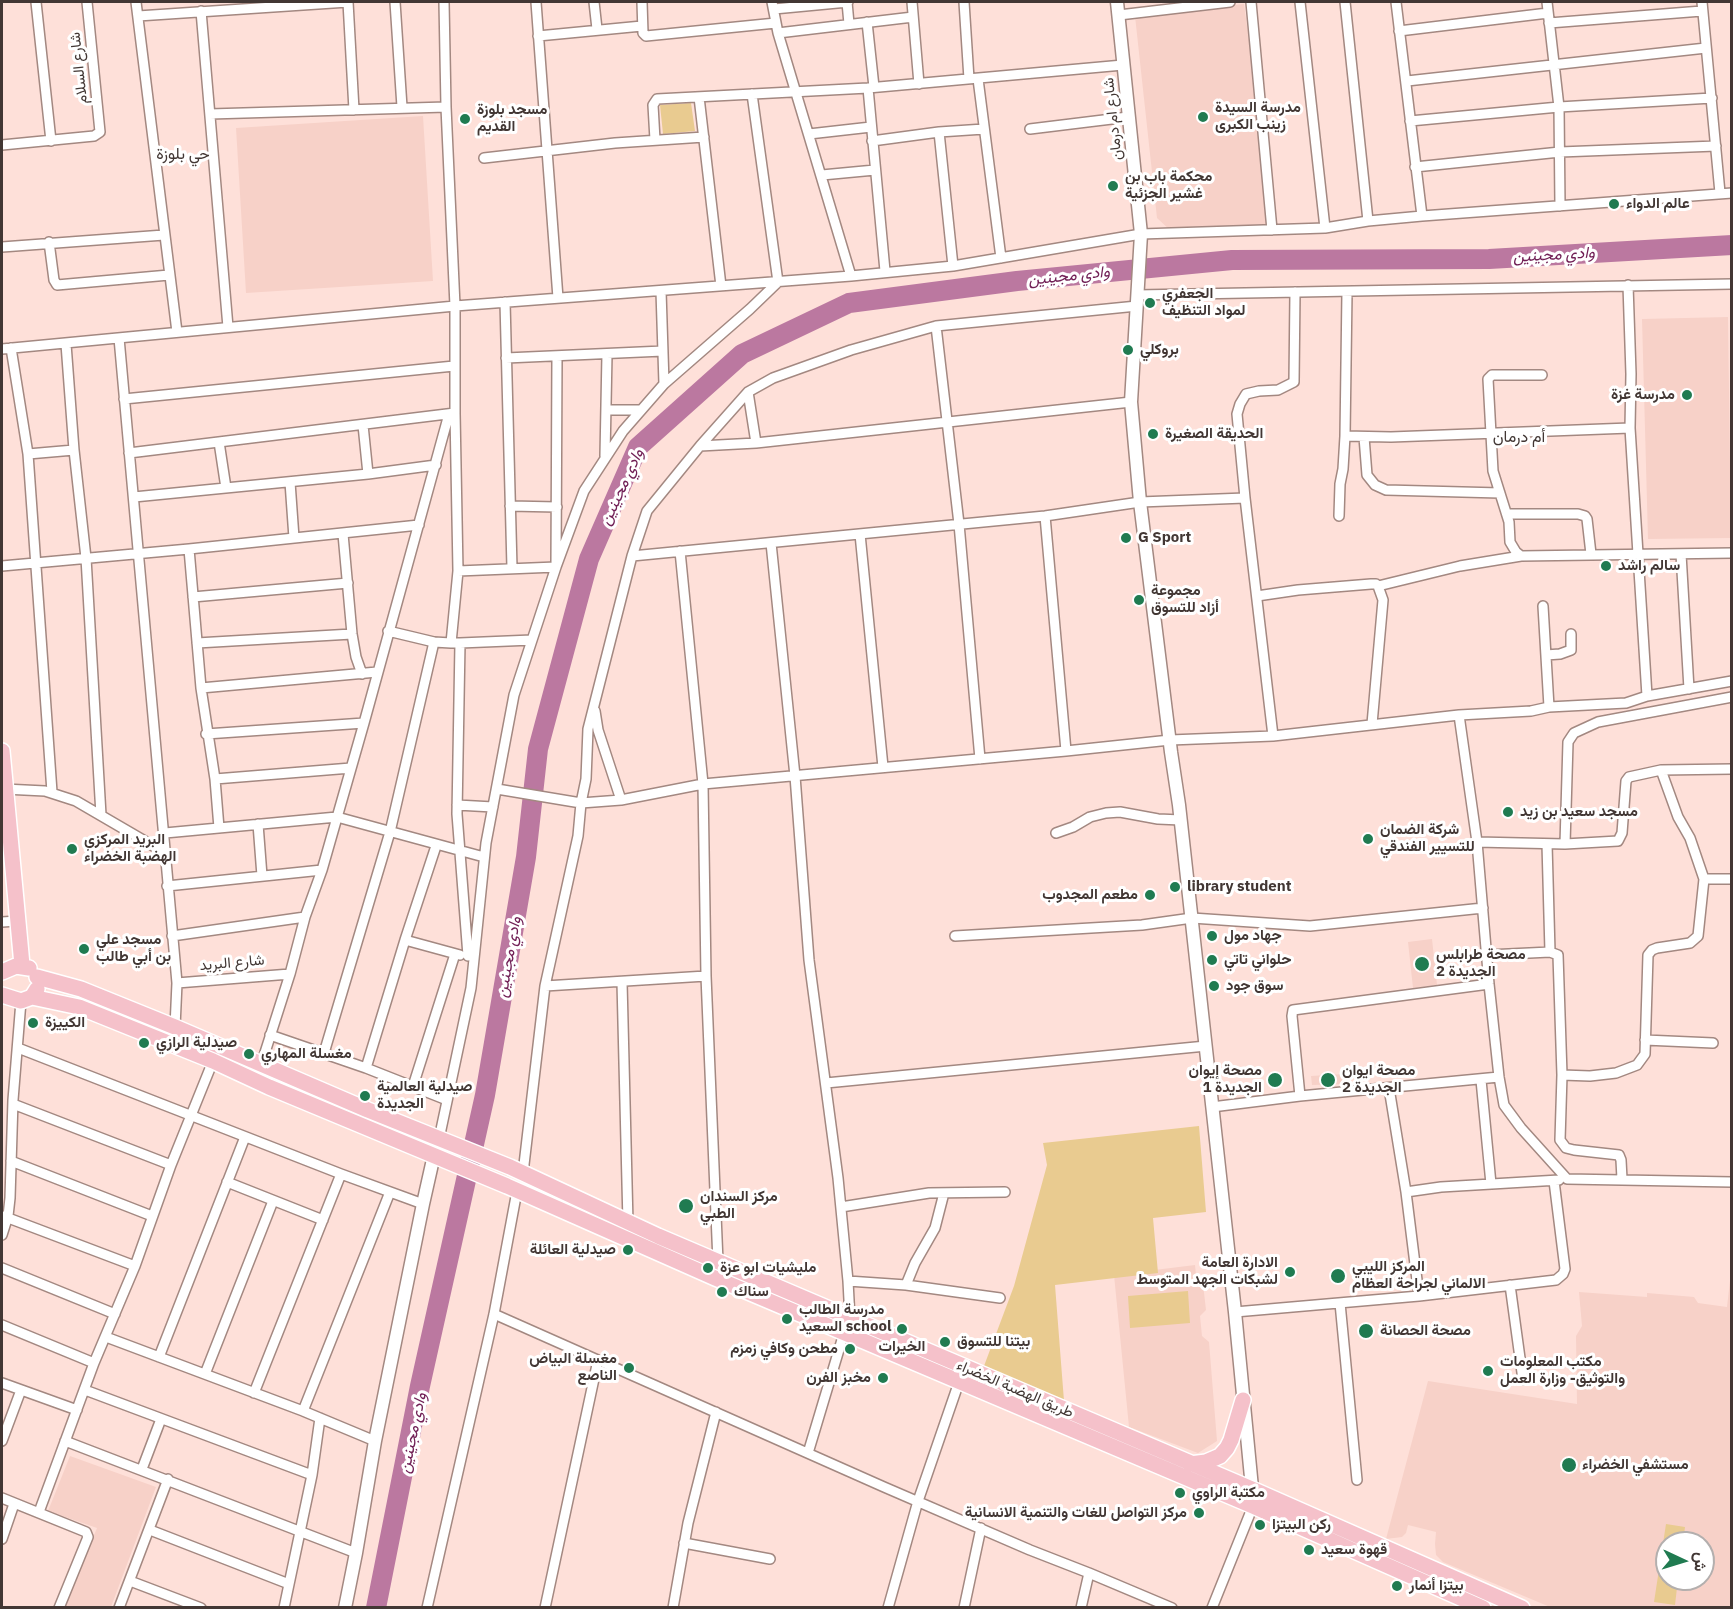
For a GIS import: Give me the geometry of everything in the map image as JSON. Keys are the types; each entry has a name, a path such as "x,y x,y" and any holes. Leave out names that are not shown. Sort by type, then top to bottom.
{"main road":[{"path":"2,751 17,921 11,968 3,977 2,983 5,994 16,998 37,987 37,977 31,969 11,968"},
{"name":"طريق الهضبة الخضراء","path":"37,977 81,989 516,1170 628,1223 655,1243 718,1262 959,1382 1252,1506 1483,1608"},
{"name":"طريق الهضبة الخضراء","path":"16,998 79,1007 213,1060 269,1087 512,1189 655,1243 847,1326 1254,1490 1522,1608"},
{"path":"1189,1464 1206,1462 1220,1456 1227,1448 1243,1400"}],"street":[{"path":"2,145 51,141 36,2"},
{"name":"شارع السلام","path":"51,141 94,136 100,132 87,2"},
{"path":"136,2 177,332"},
{"path":"138,16 348,2 354,110"},
{"path":"395,2 402,107"},
{"path":"444,2 455,306 452,414 458,570 457,805 459,851 471,958"},
{"path":"536,2 558,298"},
{"path":"594,2 597,29"},
{"path":"642,2 642,26 644,35 649,36 849,24 913,17"},
{"path":"849,24 848,2 773,5 777,28 795,91 851,276"},
{"path":"912,2 919,84"},
{"path":"964,2 1001,258"},
{"name":"شارع ام درمان","path":"1117,2 1141,239 1131,402 1140,502 1192,918 1254,1490 1252,1506"},
{"path":"1119,15 1162,6 1230,2"},
{"path":"1251,2 1272,230"},
{"path":"1300,2 1325,228"},
{"path":"1345,2 1368,221"},
{"path":"1396,2 1422,216"},
{"path":"1547,2 1559,107 1560,206"},
{"path":"1399,31 1702,6 1720,193"},
{"path":"201,11 228,327"},
{"path":"867,22 872,141 885,272"},
{"path":"538,36 642,26"},
{"path":"1407,81 1706,48"},
{"path":"656,140 653,105 655,101 871,88 1123,65"},
{"path":"752,94 777,282"},
{"path":"699,97 721,286"},
{"path":"1410,121 1559,107 1712,98"},
{"path":"210,114 446,107"},
{"path":"1030,129 1128,117"},
{"path":"809,134 871,127"},
{"path":"872,141 939,132 984,129"},
{"path":"939,132 953,266"},
{"path":"484,158 547,149 704,137"},
{"path":"1415,167 1560,152 1716,146"},
{"path":"822,176 875,170"},
{"path":"52,792 28,454 6,349 455,306 851,276 953,266 1141,239 1325,228 1422,216 1731,192"},
{"path":"2,247 164,234"},
{"path":"49,242 54,280 57,285 169,276"},
{"path":"345,1608 357,1552 375,1441 423,1204 442,1140 447,1100 466,1020 471,958 484,857 514,695 556,567 584,491 605,458 623,431 664,384 777,282"},
{"path":"516,1170 545,986 578,836 586,779 588,729 632,556 647,511 748,392 773,378 851,350 936,327 1137,297 1731,284"},
{"path":"1628,285 1630,428 1647,696"},
{"path":"661,291 664,384"},
{"path":"1273,736 1237,414 1246,394 1278,390 1294,382 1295,292"},
{"path":"1339,516 1345,436 1347,292"},
{"path":"505,302 512,568"},
{"path":"936,327 959,524 980,759"},
{"path":"119,338 167,854 177,983 175,1027"},
{"path":"66,344 74,450 86,558 101,814"},
{"path":"506,358 663,351"},
{"path":"605,458 607,354"},
{"path":"556,567 557,356"},
{"path":"124,399 454,366"},
{"path":"1521,556 1510,542 1507,514 1493,471 1488,379 1492,375 1542,375"},
{"path":"748,392 756,443"},
{"path":"700,446 756,443 1131,402"},
{"path":"607,410 641,410"},
{"path":"129,453 452,414"},
{"path":"261,1065 290,974 305,917 322,870 388,631 452,414"},
{"path":"363,425 368,474"},
{"path":"1345,436 1364,438 1630,428"},
{"path":"1364,438 1367,475 1375,485 1386,490 1500,493"},
{"path":"219,442 226,488"},
{"path":"28,454 74,450"},
{"path":"134,497 436,465"},
{"path":"290,482 294,538"},
{"path":"632,556 1045,516 1140,502 1245,498"},
{"path":"510,506 557,507"},
{"path":"1507,514 1578,514 1585,516 1591,554"},
{"path":"1045,516 1066,752"},
{"path":"2,566 419,525"},
{"path":"343,534 352,634 362,674"},
{"path":"860,534 883,767"},
{"path":"771,543 795,776 809,960 826,1083 848,1281 847,1326 808,1453"},
{"path":"189,549 201,688 206,734 215,779 219,828"},
{"path":"680,551 703,784 706,976 718,1262"},
{"path":"1681,554 1689,689"},
{"path":"1257,596 1371,584 1378,586 1460,566 1521,556 1731,554"},
{"path":"458,570 556,567"},
{"path":"193,597 348,583"},
{"path":"1372,724 1383,600 1378,586"},
{"path":"1543,606 1549,707"},
{"path":"388,631 434,642 532,640"},
{"path":"197,643 352,634"},
{"path":"1546,655 1571,650 1571,634"},
{"path":"324,1053 390,832 434,642"},
{"path":"201,688 378,672"},
{"path":"497,789 581,803 621,800 703,784 1066,752 1170,740 1273,736 1459,715 1626,703 1647,696 1731,681"},
{"path":"1565,844 1568,742 1574,733 1598,722 1731,697"},
{"path":"595,705 598,730 621,800"},
{"path":"1459,715 1477,843 1498,1077 1504,1105 1567,1179"},
{"path":"206,734 364,723"},
{"path":"215,779 351,768"},
{"path":"1477,843 1565,844 1618,841 1622,833 1626,781 1632,776 1661,770 1731,769"},
{"path":"1562,1075 1590,1076 1616,1072 1631,1068 1641,1062 1645,1054 1648,955 1652,950 1690,943 1698,936 1704,879 1690,838 1678,817 1661,770"},
{"path":"4,789 52,792 76,801 167,854"},
{"path":"457,805 494,807"},
{"path":"1056,833 1073,827 1090,817 1106,813 1120,812 1158,819 1181,820"},
{"path":"165,833 337,817 436,846 484,857"},
{"path":"258,824 262,876"},
{"path":"1547,844 1550,952"},
{"path":"366,1068 436,846"},
{"path":"168,886 322,870"},
{"path":"1704,879 1731,879"},
{"path":"954,936 1142,925 1192,918 1310,926 1483,908"},
{"path":"172,936 305,917"},
{"path":"2,922 17,921"},
{"path":"405,940 471,958"},
{"path":"1488,955 1550,952 1560,958 1562,1075 1560,1140 1566,1148 1619,1155 1622,1160 1622,1179"},
{"path":"413,1086 455,954"},
{"name":"شارع البريد","path":"177,983 290,974"},
{"path":"545,986 706,976"},
{"path":"622,982 628,1223"},
{"path":"1300,1096 1293,1010 1489,984"},
{"path":"2,1235 4,1216 10,1198 8,1165 18,1048 16,998"},
{"path":"270,1035 366,1068 447,1100"},
{"path":"1645,1040 1713,1043"},
{"path":"826,1083 1206,1046"},
{"path":"18,1048 423,1204"},
{"path":"39,1512 94,1363 135,1266 152,1216 213,1060"},
{"path":"1212,1107 1498,1077"},
{"path":"1481,1080 1491,1184"},
{"path":"1389,1088 1406,1192 1419,1296"},
{"path":"2,1099 171,1166"},
{"path":"159,1358 245,1137"},
{"path":"8,1165 152,1216"},
{"path":"255,1393 341,1174"},
{"path":"1406,1192 1567,1179 1731,1182"},
{"path":"1235,1312 1419,1296 1552,1281 1563,1274 1565,1269 1554,1181"},
{"path":"227,1182 323,1220"},
{"path":"427,1608 494,1314 512,1189"},
{"path":"303,1411 390,1192"},
{"path":"841,1207 909,1195 944,1192 1005,1192"},
{"path":"906,1286 915,1263 935,1228 944,1192"},
{"path":"205,1374 273,1201"},
{"path":"4,1216 135,1266"},
{"path":"2,1268 115,1314"},
{"path":"848,1281 1000,1298"},
{"path":"1510,1285 1523,1380"},
{"path":"1340,1303 1357,1480"},
{"path":"494,1314 1030,1551 1172,1608"},
{"path":"2,1325 94,1363"},
{"path":"106,1337 303,1411 375,1441"},
{"path":"545,1608 598,1360"},
{"path":"888,1608 918,1501 959,1382"},
{"path":"2,1383 77,1410"},
{"path":"2,1440 21,1390"},
{"path":"85,1390 312,1474"},
{"path":"673,1608 684,1543 716,1412"},
{"path":"284,1608 312,1474 320,1418"},
{"path":"142,1469 161,1419"},
{"path":"65,1441 357,1552"},
{"path":"119,1608 168,1479"},
{"path":"2,1498 86,1532 88,1537 59,1608"},
{"path":"2,1539 14,1504"},
{"path":"1212,1608 1252,1506"},
{"path":"964,1608 981,1528"},
{"path":"150,1530 289,1584"},
{"path":"684,1543 770,1559"},
{"path":"1081,1608 1089,1573"},
{"path":"130,1581 201,1608"}],"shaded area":[{"name":"مدرسة السيدة زينب الكبرى","path":"1244,4 1274,224 1171,231 1157,218 1135,16"},
{"path":"691,103 695,131 663,134 660,105"},
{"path":"423,116 433,281 246,293 236,128"},
{"name":"مدرسة غزة","path":"1728,317 1731,538 1648,539 1642,319"},
{"name":"مصحة طرابلس الجديدة 2","path":"1432,939 1437,985 1413,988 1408,942"},
{"name":"مصحة ايوان الجديدة 2","path":"1344,1074 1345,1084 1312,1085 1311,1076"},
{"path":"1199,1126 1206,1212 1153,1218 1158,1273 1055,1285 1064,1401 984,1366 1014,1286 1047,1165 1043,1143"},
{"path":"1195,1265 1197,1285 1203,1284 1206,1310 1200,1316 1202,1336 1209,1342 1217,1441 1198,1453 1129,1427 1114,1275"},
{"name":"مستشفي الخضراء","path":"1731,1272 1731,1607 1550,1607 1443,1562 1436,1555 1436,1532 1408,1525 1402,1537 1386,1539 1428,1381 1577,1404 1576,1336 1582,1326 1579,1292 1647,1297 1647,1293 1694,1297 1698,1303 1727,1307"},
{"path":"1188,1291 1190,1323 1130,1328 1128,1296"},
{"path":"70,1456 156,1487 111,1607 64,1607 97,1528 48,1511"},
{"path":"1666,1524 1685,1527 1684,1531 1665,1531"},
{"path":"1656,1591 1677,1591 1675,1605 1654,1602"}],"waterway":[{"name":"وادي مجينين","path":"376,1608 420,1386 485,1095 526,857 538,749 589,559 638,447 742,354 849,303 1017,281 1232,260 1489,259 1732,245"}],"place":[{"name":"مدرسة السيدة زينب الكبرى","path":"1203,117"},
{"name":"مسجد بلوزة القديم","path":"465,119"},
{"name":"محكمة باب بن غشير الجزئية","path":"1113,186"},
{"name":"عالم الدواء","path":"1614,204"},
{"name":"الجعفري لمواد التنظيف","path":"1150,303"},
{"name":"بروكلي","path":"1128,350"},
{"name":"مدرسة غزة","path":"1687,395"},
{"name":"الحديقة الصغيرة","path":"1153,434"},
{"name":"G Sport","path":"1126,538"},
{"name":"سالم راشد","path":"1606,566"},
{"name":"مجموعة أزاد للتسوق","path":"1139,600"},
{"name":"مسجد سعيد بن زيد","path":"1508,812"},
{"name":"شركة الضمان للتسيير الفندقي","path":"1368,839"},
{"name":"البريد المركزي الهضبة الخضراء","path":"72,849"},
{"name":"library student","path":"1175,887"},
{"name":"مطعم المجدوب","path":"1150,895"},
{"name":"جهاد مول","path":"1212,936"},
{"name":"مسجد علي بن أبي طالب","path":"84,949"},
{"name":"حلواني تاتي","path":"1212,960"},
{"name":"مصحة طرابلس الجديدة 2","path":"1422,964"},
{"name":"سوق جود","path":"1214,986"},
{"name":"الكييزة","path":"33,1023"},
{"name":"صيدلية الرازي","path":"144,1043"},
{"name":"مغسلة المهاري","path":"249,1054"},
{"name":"مصحة إيوان الجديدة 1","path":"1275,1080"},
{"name":"مصحة ايوان الجديدة 2","path":"1328,1080"},
{"name":"صيدلية العالمية الجديدة","path":"365,1096"},
{"name":"مركز السندان الطبي","path":"686,1206"},
{"name":"صيدلية العائلة","path":"628,1250"},
{"name":"مليشيات ابو عزة","path":"708,1268"},
{"name":"الادارة العامة لشبكات الجهد المتوسط","path":"1290,1272"},
{"name":"المركز الليبي الالماني لجراحة العظام","path":"1338,1276"},
{"name":"سناك","path":"722,1292"},
{"name":"مدرسة الطالب السعيد school","path":"787,1319"},
{"name":"الخيرات","path":"902,1329"},
{"name":"مصحة الحصانة","path":"1366,1331"},
{"name":"بيتنا للتسوق","path":"945,1342"},
{"name":"مطحن وكافي زمزم","path":"850,1349"},
{"name":"مغسلة البياض الناصع","path":"629,1368"},
{"name":"مكتب المعلومات والتوثيق- وزارة العمل","path":"1488,1371"},
{"name":"مخبز الفرن","path":"883,1378"},
{"name":"مستشفي الخضراء","path":"1569,1465"},
{"name":"مكتبة الراوي","path":"1180,1493"},
{"name":"مركز التواصل للغات والتنمية الانسانية","path":"1199,1513"},
{"name":"ركن البيتزا","path":"1260,1525"},
{"name":"قهوة سعيد","path":"1309,1550"},
{"name":"بيتزا أنمار","path":"1397,1586"}],"district":[{"name":"حي بلوزة","path":"183,154"},
{"name":"أم درمان","path":"1519,437"}]}
